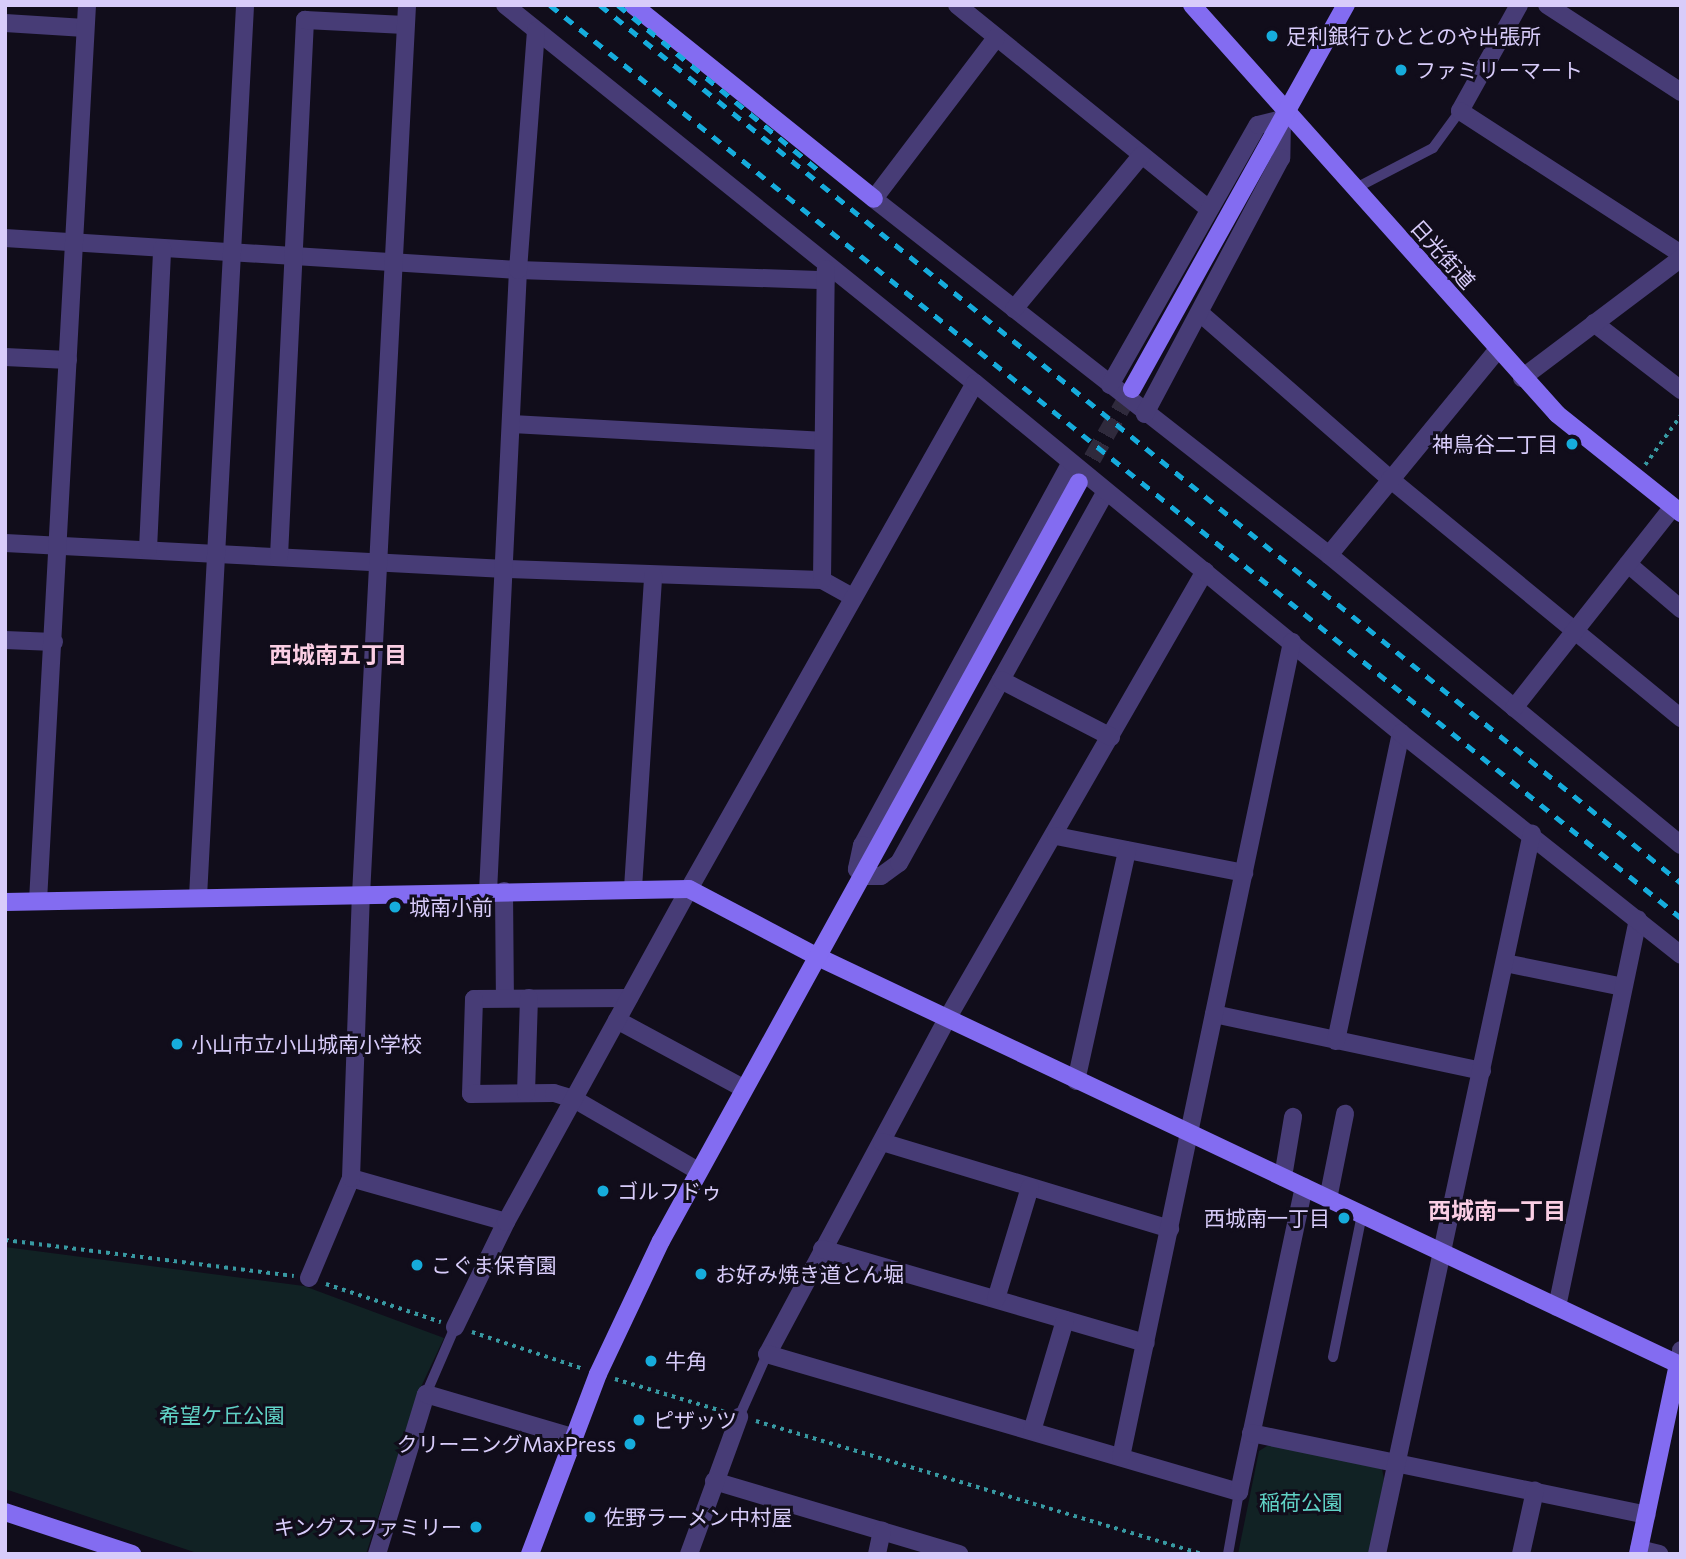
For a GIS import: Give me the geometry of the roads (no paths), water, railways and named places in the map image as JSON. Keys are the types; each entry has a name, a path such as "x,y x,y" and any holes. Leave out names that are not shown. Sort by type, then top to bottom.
{"street":[{"path":"38,901 87,5"},
{"path":"198,897 245,5"},
{"path":"309,1278 351,1178 360,895 407,5"},
{"path":"505,5 826,271 975,383 1070,464 1205,571 1401,733 1532,833 1681,955"},
{"path":"957,5 1209,209"},
{"name":"日光街道","path":"1192,5 1285,114 1522,378 1557,414 1677,510"},
{"path":"1132,389 1346,5"},
{"path":"1519,5 1460,111 1681,256 1522,378"},
{"path":"1546,5 1681,92"},
{"path":"635,6 1145,414 1329,555 1681,845"},
{"path":"279,556 296,256 305,20 405,25"},
{"path":"5,23 85,28"},
{"path":"505,998 496,892 505,569 518,270 536,31"},
{"path":"874,199 996,38"},
{"path":"1110,385 1258,125 1285,114"},
{"path":"1145,414 1281,158 1285,114"},
{"path":"1014,309 1142,155"},
{"path":"5,238 518,270 826,271"},
{"path":"148,549 162,248"},
{"path":"822,580 821,441 826,271"},
{"path":"1200,313 1390,479 1681,718"},
{"path":"1594,323 1681,390"},
{"path":"1329,555 1498,349"},
{"path":"5,357 68,360"},
{"path":"455,1327 506,1222 573,1099 851,596 975,383"},
{"path":"512,424 821,441"},
{"path":"1070,464 862,845 857,869 863,876 881,876 899,863 1105,492"},
{"path":"530,1554 598,1374 698,1171 1079,482"},
{"path":"1514,708 1628,564 1677,510"},
{"path":"5,543 653,576 822,580 851,596"},
{"path":"1628,564 1681,609"},
{"path":"1205,571 1056,836 947,1018 767,1354 1239,1492 1304,1187"},
{"path":"633,888 653,576"},
{"path":"5,640 54,642"},
{"path":"1121,1457 1292,642"},
{"path":"1001,680 1111,737"},
{"path":"1336,1041 1401,733"},
{"path":"1377,1554 1440,1250 1482,1071 1532,833"},
{"path":"1056,836 1244,873"},
{"path":"1076,1081 1127,851"},
{"path":"5,902 689,889 818,957 1076,1081 1440,1250 1556,1307 1680,1360 1639,1552 1659,1554"},
{"path":"1556,1307 1638,919"},
{"path":"1505,963 1623,987"},
{"path":"526,1093 529,998"},
{"path":"629,998 474,999 471,1094 555,1093 573,1099 698,1171"},
{"path":"1214,1014 1482,1071"},
{"path":"617,1020 743,1088"},
{"path":"1328,1199 1345,1114"},
{"path":"1283,1177 1293,1117"},
{"path":"882,1142 1170,1229"},
{"path":"351,1178 506,1222"},
{"path":"996,1300 1030,1187"},
{"path":"822,1249 1146,1343"},
{"path":"1032,1431 1065,1320"},
{"path":"376,1554 426,1394 572,1437"},
{"path":"689,1554 739,1417"},
{"path":"1251,1433 1647,1515"},
{"path":"714,1481 959,1554"},
{"path":"1521,1554 1535,1491"},
{"path":"5,1512 132,1554"},
{"path":"877,1554 882,1531"}],"lane":[{"path":"1354,189 1433,148 1460,111"},
{"path":"1333,1357 1362,1214"},
{"path":"426,1394 455,1327"},
{"path":"739,1417 767,1354"},
{"path":"1228,1554 1239,1492"}],"tunnel":[{"path":"1079,482 1132,389"}],"railway":[{"path":"550,5 1681,918"},
{"path":"600,5 1681,883"},
{"path":"618,5 818,170"}],"place":[{"name":"足利銀行 ひととのや出張所","path":"1272,36"},
{"name":"ファミリーマート","path":"1401,70"},
{"name":"神鳥谷二丁目","path":"1572,444"},
{"name":"城南小前","path":"395,907"},
{"name":"小山市立小山城南小学校","path":"177,1044"},
{"name":"ゴルフドゥ","path":"603,1191"},
{"name":"西城南一丁目","path":"1344,1218"},
{"name":"こぐま保育園","path":"417,1265"},
{"name":"お好み焼き道とん堀","path":"701,1274"},
{"name":"牛角","path":"651,1361"},
{"name":"ピザッツ","path":"639,1420"},
{"name":"クリーニングMaxPress","path":"630,1444"},
{"name":"佐野ラーメン中村屋","path":"590,1517"},
{"name":"キングスファミリー","path":"476,1527"}],"district":[{"name":"西城南五丁目","path":"338,654"},
{"name":"西城南一丁目","path":"1497,1210"}],"park label":[{"name":"希望ケ丘公園","path":"222,1415"},
{"name":"稲荷公園","path":"1301,1502"}]}
